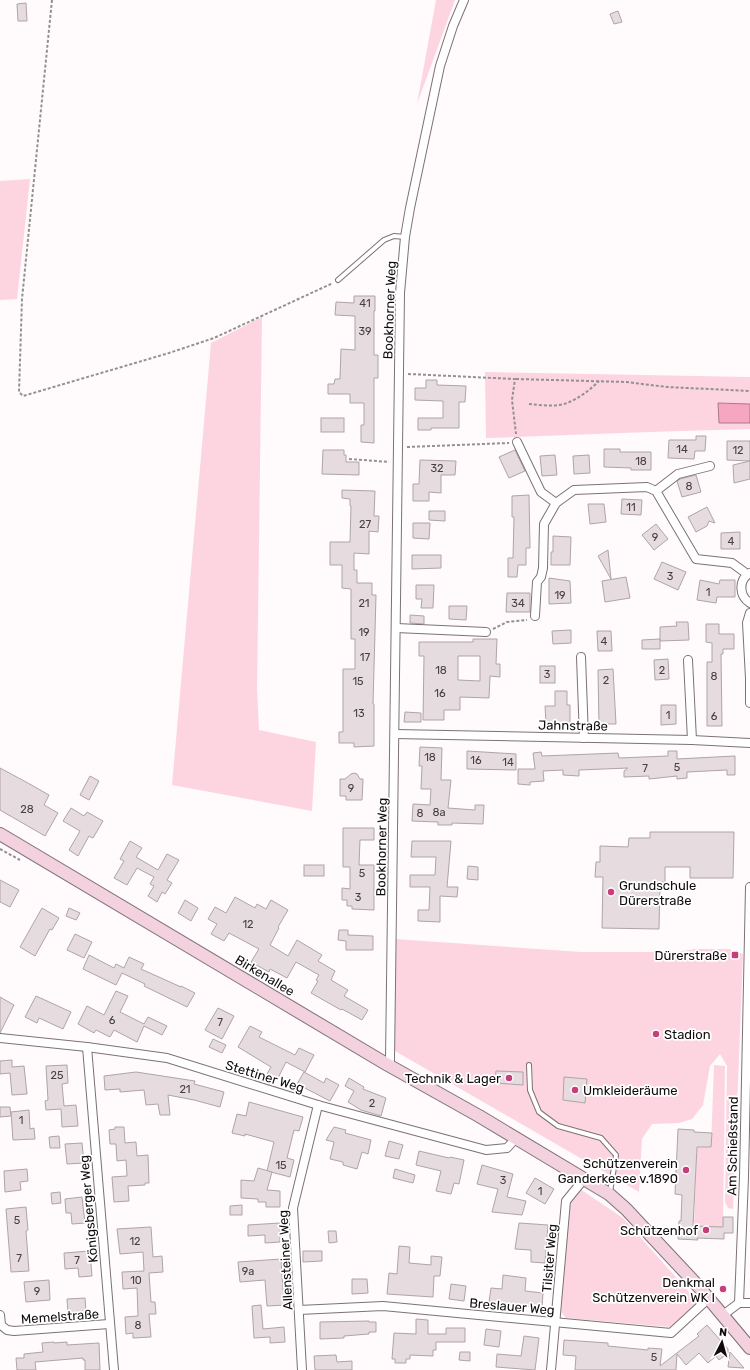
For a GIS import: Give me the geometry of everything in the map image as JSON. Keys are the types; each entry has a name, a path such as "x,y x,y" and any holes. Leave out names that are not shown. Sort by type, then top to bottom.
{"street":[{"name":"Bookhorner Weg","path":"388,1065 390,1060 400,293 405,237 440,66 453,26 464,0"},
{"path":"517,442 541,492 556,503"},
{"path":"656,491 678,474 710,466"},
{"path":"535,616 537,582 541,577 543,568 544,524 556,503 574,490 647,487 656,491 696,559 732,563 749,574 742,583 741,588 744,598 750,603"},
{"path":"750,613 747,623 750,703"},
{"path":"396,628 486,632"},
{"path":"581,657 584,738"},
{"path":"688,660 692,740"},
{"name":"Jahnstraße","path":"395,734 692,740 750,743"},
{"name":"Birkenallee","path":"0,834 388,1065 480,1116 609,1194 626,1209 709,1298 750,1348"},
{"path":"749,969 750,887"},
{"name":"Am Schießstand","path":"739,1303 747,1177 749,969"},
{"name":"Stettiner Weg","path":"0,1038 87,1047 167,1058 318,1105 486,1150 507,1148 516,1138"},
{"name":"Königsberger Weg","path":"87,1047 114,1370"},
{"name":"Allensteiner Weg","path":"302,1370 293,1208 318,1105"},
{"name":"Tilsiter Weg","path":"551,1370 566,1201 584,1179"},
{"name":"Breslauer Weg","path":"299,1310 383,1306 671,1333 709,1298"},
{"path":"723,1315 739,1303 750,1303"},
{"name":"Memelstraße","path":"0,1315 1,1325 7,1330 14,1331 110,1324"}],"lane":[{"path":"338,280 384,240 394,236 405,237"},
{"path":"529,1064 530,1090 539,1112 558,1126 601,1138 616,1155 609,1194"}],"path":[{"path":"52,0 22,299 20,392 23,396 214,338 338,280"},
{"path":"399,374 626,382 667,387 750,391"},
{"path":"399,447 517,442 512,400 515,379"},
{"path":"529,404 565,404 589,391 599,381"},
{"path":"349,459 388,462"},
{"path":"486,632 507,622 532,619 535,616"}],"shaded area":[{"path":"436,0 455,0 417,104"},
{"path":"30,179 17,299 0,300 0,181"},
{"path":"262,317 257,689 259,730 316,742 312,811 172,785 211,343"},
{"path":"485,372 750,377 750,429 486,438"},
{"path":"718,403 750,404 750,423 719,423"},
{"path":"395,939 581,952 677,952 695,949 729,949 743,954 733,1209 728,1208 725,1202 727,1066 720,1054 710,1066 703,1105 692,1119 679,1123 652,1124 642,1139 639,1192 395,1051"},
{"path":"714,1065 725,1066 723,1227 694,1226 697,1147 711,1147"},
{"path":"580,1189 623,1218 698,1302 670,1327 566,1318 561,1312 568,1203"}],"building":[{"path":"26,3 27,21 18,21 17,4"},
{"path":"618,11 622,22 614,24 610,14"},
{"path":"354,296 375,296 374,355 378,355 378,378 374,378 374,443 361,442 361,425 364,425 364,403 350,403 350,394 328,394 328,384 334,384 335,379 340,379 341,349 355,350 355,316 335,315 336,302 354,303"},
{"path":"426,380 437,380 437,385 466,386 465,402 459,402 459,428 431,428 431,430 418,430 418,418 443,418 443,401 415,400 415,388 426,388"},
{"path":"321,418 344,418 344,432 321,432"},
{"path":"696,436 706,436 705,451 695,451 694,459 668,458 669,440 696,440"},
{"path":"727,441 750,441 750,461 727,460"},
{"path":"604,449 620,449 620,452 651,452 651,470 631,470 631,468 604,467"},
{"path":"323,450 344,450 346,462 359,462 359,475 322,474"},
{"path":"515,450 525,471 509,478 499,457"},
{"path":"555,455 557,475 542,476 540,456"},
{"path":"589,455 590,473 574,474 573,456"},
{"path":"420,460 456,461 455,475 441,475 441,493 429,492 429,501 413,501 413,484 419,484"},
{"path":"750,461 750,479 734,483 733,465"},
{"path":"696,475 701,492 682,497 677,481"},
{"path":"342,490 375,491 374,516 379,516 378,532 369,531 369,554 354,553 354,570 357,570 357,583 372,583 372,595 376,595 373,704 374,746 354,747 354,743 339,743 339,732 343,732 343,669 355,669 355,639 351,639 351,589 342,588 342,565 330,565 330,542 350,542 350,499 342,498"},
{"path":"529,495 530,548 526,548 526,565 518,565 517,577 508,577 508,558 513,558 514,517 512,517 512,496"},
{"path":"622,499 642,500 641,515 621,514"},
{"path":"588,504 604,504 606,522 590,524"},
{"path":"707,507 715,523 709,521 707,526 696,532 688,517"},
{"path":"429,511 445,511 445,521 429,520"},
{"path":"413,523 430,523 429,539 413,538"},
{"path":"656,524 668,539 654,550 642,535"},
{"path":"740,532 740,549 721,549 721,533"},
{"path":"553,536 571,537 570,565 551,565"},
{"path":"608,550 611,579 598,556"},
{"path":"412,555 441,555 441,568 412,569"},
{"path":"662,562 686,572 678,590 654,579"},
{"path":"626,577 630,598 605,602 602,581"},
{"path":"549,578 570,581 571,603 549,604"},
{"path":"700,580 719,584 720,580 735,580 735,597 717,597 716,603 697,600"},
{"path":"416,585 434,585 433,608 421,608 422,599 416,599"},
{"path":"507,593 530,593 530,612 506,612"},
{"path":"449,606 467,606 466,620 449,619"},
{"path":"410,615 424,616 424,624 410,623"},
{"path":"676,622 688,622 689,640 660,641 660,627 677,626"},
{"path":"706,624 719,624 719,634 734,634 734,649 723,649 723,654 721,654 722,726 707,726 707,662 712,662 712,643 706,642"},
{"path":"571,630 571,643 553,644 552,631"},
{"path":"597,631 611,631 612,651 598,651"},
{"path":"473,639 497,639 496,664 500,664 500,677 490,676 489,698 460,697 460,710 444,710 444,720 423,720 424,656 419,656 419,642 473,642","holes":["458,656 480,656 480,681 458,680"]},
{"path":"660,639 660,649 642,649 642,640"},
{"path":"668,659 669,679 655,680 654,660"},
{"path":"540,666 555,666 555,683 540,683"},
{"path":"613,669 616,724 599,724 598,670"},
{"path":"555,691 567,691 567,705 570,705 570,723 546,723 545,706 555,706"},
{"path":"661,705 676,705 676,724 661,725"},
{"path":"405,712 421,713 421,722 404,722"},
{"path":"420,747 442,748 441,780 451,780 448,808 475,810 475,805 484,805 483,824 452,823 452,825 438,825 438,822 412,821 413,804 430,805 431,789 421,789 422,766 419,766"},
{"path":"467,751 516,754 516,770 467,769"},
{"path":"668,751 677,751 677,759 735,756 735,775 727,775 727,770 687,772 687,778 677,779 677,776 649,779 649,776 624,777 624,771 628,768 579,770 579,776 563,775 563,770 543,771 544,781 530,782 530,785 518,784 518,769 535,769 533,753 541,752 542,756 618,753 619,758 668,756"},
{"path":"0,768 49,795 44,805 58,813 45,836 0,810"},
{"path":"354,773 357,774 360,779 363,779 362,800 346,800 346,796 340,796 340,779 345,779"},
{"path":"90,776 99,781 89,800 80,795"},
{"path":"71,808 84,816 87,812 103,821 93,838 89,836 78,856 69,850 80,831 63,821"},
{"path":"343,828 374,828 374,840 360,840 359,865 374,865 374,910 352,909 352,906 347,906 347,900 342,900 342,888 350,889 350,867 343,867"},
{"path":"650,832 734,832 733,878 690,878 690,867 665,867 665,882 660,882 659,929 602,928 603,877 595,877 596,862 600,862 600,846 628,847 629,838 650,838"},
{"path":"130,841 142,848 136,857 158,870 167,854 179,860 167,880 172,883 165,894 162,892 157,902 148,896 154,886 150,884 154,877 137,868 127,885 114,878 124,861 120,859"},
{"path":"412,841 451,841 447,887 458,887 457,897 440,896 440,922 418,921 418,910 429,910 430,887 410,887 410,875 435,875 436,857 411,857"},
{"path":"304,865 324,865 324,876 304,876"},
{"path":"468,866 478,867 478,880 467,879"},
{"path":"0,880 19,890 10,907 0,902"},
{"path":"235,897 255,908 257,904 266,909 271,900 288,910 270,945 288,956 297,940 322,955 318,961 335,971 331,980 348,990 344,996 368,1010 362,1020 311,993 318,981 316,980 319,975 296,962 287,978 270,969 269,972 251,962 259,949 229,933 224,941 211,934 217,924 208,919 215,907 226,913"},
{"path":"185,900 198,908 191,921 178,913"},
{"path":"42,908 59,918 52,930 50,929 35,956 20,947"},
{"path":"69,908 80,913 76,920 66,916"},
{"path":"339,930 348,930 348,935 373,936 373,950 346,950 346,941 338,940"},
{"path":"75,934 92,942 84,958 67,950"},
{"path":"89,955 114,968 116,964 124,968 129,957 144,964 141,969 195,993 187,1007 144,986 145,984 122,973 116,985 83,969"},
{"path":"116,991 128,996 120,1012 144,1024 148,1017 167,1026 162,1035 144,1026 137,1042 114,1030 110,1037 96,1030 94,1033 78,1024 87,1006 104,1015"},
{"path":"36,996 71,1012 63,1029 39,1018 37,1023 25,1017"},
{"path":"0,997 14,1005 0,1033"},
{"path":"218,1008 234,1016 222,1039 205,1030"},
{"path":"250,1026 262,1032 259,1037 295,1055 299,1048 314,1055 305,1072 286,1062 277,1080 267,1074 271,1067 238,1047"},
{"path":"213,1039 226,1045 222,1053 209,1047"},
{"path":"12,1060 12,1067 24,1066 27,1094 12,1095 10,1073 0,1074 0,1061"},
{"path":"67,1065 68,1083 62,1084 64,1106 76,1105 78,1126 62,1127 61,1109 46,1110 45,1101 48,1100 46,1066"},
{"name":"Technik & Lager","path":"496,1071 523,1072 523,1085 495,1083"},
{"path":"136,1072 195,1081 194,1084 224,1092 220,1107 168,1095 170,1115 160,1115 158,1104 146,1105 144,1090 120,1092 120,1089 105,1090 104,1076"},
{"path":"304,1072 324,1083 326,1078 339,1085 330,1101 297,1084"},
{"name":"Umkleideräume","path":"564,1077 587,1079 585,1103 563,1100"},
{"path":"349,1078 364,1087 363,1089 386,1098 381,1116 361,1110 348,1102 354,1091 345,1086"},
{"path":"249,1102 303,1117 299,1131 294,1130 287,1158 294,1160 290,1177 267,1171 274,1142 245,1134 245,1136 232,1133 237,1114 246,1116"},
{"path":"0,1107 10,1107 11,1116 0,1117"},
{"path":"29,1110 30,1129 34,1128 35,1139 13,1140 11,1112"},
{"path":"115,1127 124,1127 125,1143 136,1142 137,1156 148,1155 149,1183 145,1183 145,1185 128,1186 129,1201 114,1202 112,1177 127,1176 126,1160 117,1161 116,1144 110,1144 109,1130 115,1129"},
{"path":"334,1127 346,1130 345,1133 371,1140 368,1154 362,1152 357,1169 343,1165 343,1162 330,1159 334,1142 326,1140"},
{"name":"Schützenverein Ganderkesee v.1890","path":"678,1129 712,1133 711,1147 697,1147 693,1226 723,1227 723,1217 733,1217 733,1233 724,1233 724,1239 678,1239 679,1221 681,1221 682,1195 675,1194"},
{"path":"59,1136 60,1148 50,1148 49,1137"},
{"path":"389,1141 403,1145 399,1159 385,1156"},
{"path":"82,1143 84,1163 67,1164 65,1144"},
{"path":"419,1151 464,1160 459,1184 454,1183 451,1194 436,1191 441,1171 416,1165"},
{"path":"482,1165 513,1174 507,1197 526,1201 522,1215 492,1212 498,1189 477,1184"},
{"path":"258,1168 272,1172 267,1190 280,1191 280,1207 266,1207 266,1202 258,1202 258,1199 241,1198 241,1180 254,1181"},
{"path":"27,1169 28,1181 20,1182 21,1190 5,1192 4,1171"},
{"path":"395,1169 415,1175 413,1183 393,1178"},
{"path":"535,1178 554,1189 545,1204 526,1193"},
{"path":"60,1192 61,1203 52,1204 51,1193"},
{"path":"82,1197 85,1223 72,1224 71,1213 66,1213 65,1199"},
{"path":"242,1205 242,1215 230,1215 230,1206"},
{"path":"26,1207 29,1271 11,1272 6,1209"},
{"path":"280,1223 280,1242 265,1243 265,1235 248,1236 248,1225"},
{"path":"519,1223 548,1225 545,1263 531,1262 531,1250 515,1249"},
{"path":"151,1227 153,1257 162,1256 163,1272 149,1273 151,1302 155,1302 156,1314 149,1314 151,1337 133,1338 133,1333 126,1334 125,1317 138,1316 137,1288 123,1289 122,1272 144,1271 143,1252 120,1254 117,1229"},
{"path":"328,1231 336,1231 337,1242 329,1243"},
{"path":"399,1246 410,1247 409,1263 431,1265 431,1256 442,1257 440,1276 434,1276 433,1297 387,1294 389,1273 397,1274"},
{"path":"90,1251 92,1276 79,1277 78,1268 65,1269 64,1253"},
{"path":"303,1251 322,1251 322,1261 303,1262"},
{"path":"281,1259 283,1290 285,1290 286,1305 267,1306 265,1280 240,1282 238,1262"},
{"path":"503,1275 526,1278 525,1291 543,1293 542,1308 489,1302 491,1288 502,1289"},
{"path":"352,1279 367,1279 368,1293 352,1294"},
{"path":"49,1280 50,1300 26,1302 24,1282"},
{"path":"451,1284 466,1286 464,1301 449,1299"},
{"path":"85,1298 86,1312 68,1313 67,1299"},
{"path":"261,1305 263,1329 284,1327 285,1342 270,1343 270,1337 254,1338 252,1306"},
{"path":"416,1319 428,1320 428,1334 446,1334 446,1328 465,1328 465,1342 436,1342 436,1350 433,1350 433,1356 410,1355 410,1359 406,1359 406,1363 395,1363 395,1359 392,1359 394,1333 416,1334"},
{"path":"320,1322 376,1322 376,1332 344,1336 344,1338 320,1339"},
{"path":"707,1325 728,1349 728,1353 719,1360 716,1356 708,1363 699,1353 686,1365 677,1354 676,1370 575,1370 576,1356 563,1355 564,1340 608,1343 608,1346 648,1350 648,1348 662,1349 660,1366 699,1336 697,1334"},
{"path":"486,1329 501,1331 499,1347 484,1345"},
{"path":"524,1336 539,1338 535,1370 496,1367 497,1354 521,1356"},
{"path":"67,1342 67,1345 99,1343 100,1370 85,1370 85,1360 83,1360 83,1358 35,1362 36,1370 17,1370 16,1358 24,1358 24,1354 43,1352 42,1343"},
{"path":"460,1352 470,1352 470,1361 459,1360"},
{"path":"730,1352 744,1368 728,1367"},
{"path":"336,1355 337,1362 352,1361 352,1370 315,1370 314,1356"}],"place":[{"name":"Grundschule Dürerstraße","path":"611,892"},
{"name":"Dürerstraße","path":"735,955"},
{"name":"Stadion","path":"656,1034"},
{"name":"Technik & Lager","path":"509,1078"},
{"name":"Umkleideräume","path":"575,1090"},
{"name":"Schützenverein Ganderkesee v.1890","path":"686,1170"},
{"name":"Schützenhof","path":"706,1230"},
{"name":"Denkmal Schützenverein WK I","path":"723,1289"}]}
